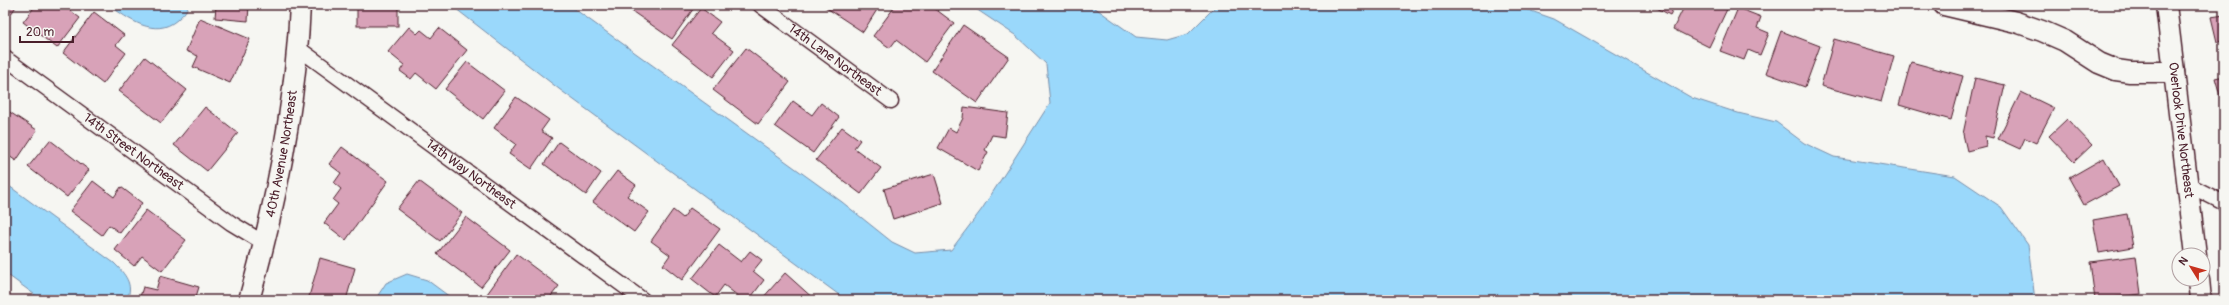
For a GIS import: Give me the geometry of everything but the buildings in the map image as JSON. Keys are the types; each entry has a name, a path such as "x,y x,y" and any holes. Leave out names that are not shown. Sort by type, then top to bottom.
{"street":[{"name":"40th Avenue Northeast","path":"250,300 264,243 285,141 298,48 300,5"},
{"name":"14th Lane Northeast","path":"760,5 891,101"},
{"path":"1944,5 2016,22 2042,31 2064,41 2100,63 2116,70 2130,72 2174,72"},
{"name":"Overlook Drive Northeast","path":"2166,5 2195,247"},
{"name":"14th Way Northeast","path":"298,48 643,300"},
{"name":"14th Street Northeast","path":"5,58 232,223 264,243"},
{"path":"2188,184 2224,203"},
{"path":"2200,287 2201,300"}],"water":[{"path":"109,5 188,5 185,12 177,20 160,28 142,25 133,21"},
{"path":"451,5 569,5 842,202 892,242 915,253 951,250 982,209 1050,103 1046,64 1015,35 970,5 1091,5 1136,37 1167,40 1188,34 1215,7 1221,5 1514,5 1554,19 1692,98 1738,113 1776,122 1804,143 1834,157 1955,176 2001,207 2028,245 2035,300 846,300 559,89"},
{"path":"5,183 114,263 125,275 129,284 129,294 127,300 42,300 5,273"},
{"path":"407,274 427,280 454,300 375,300 386,283"}]}
